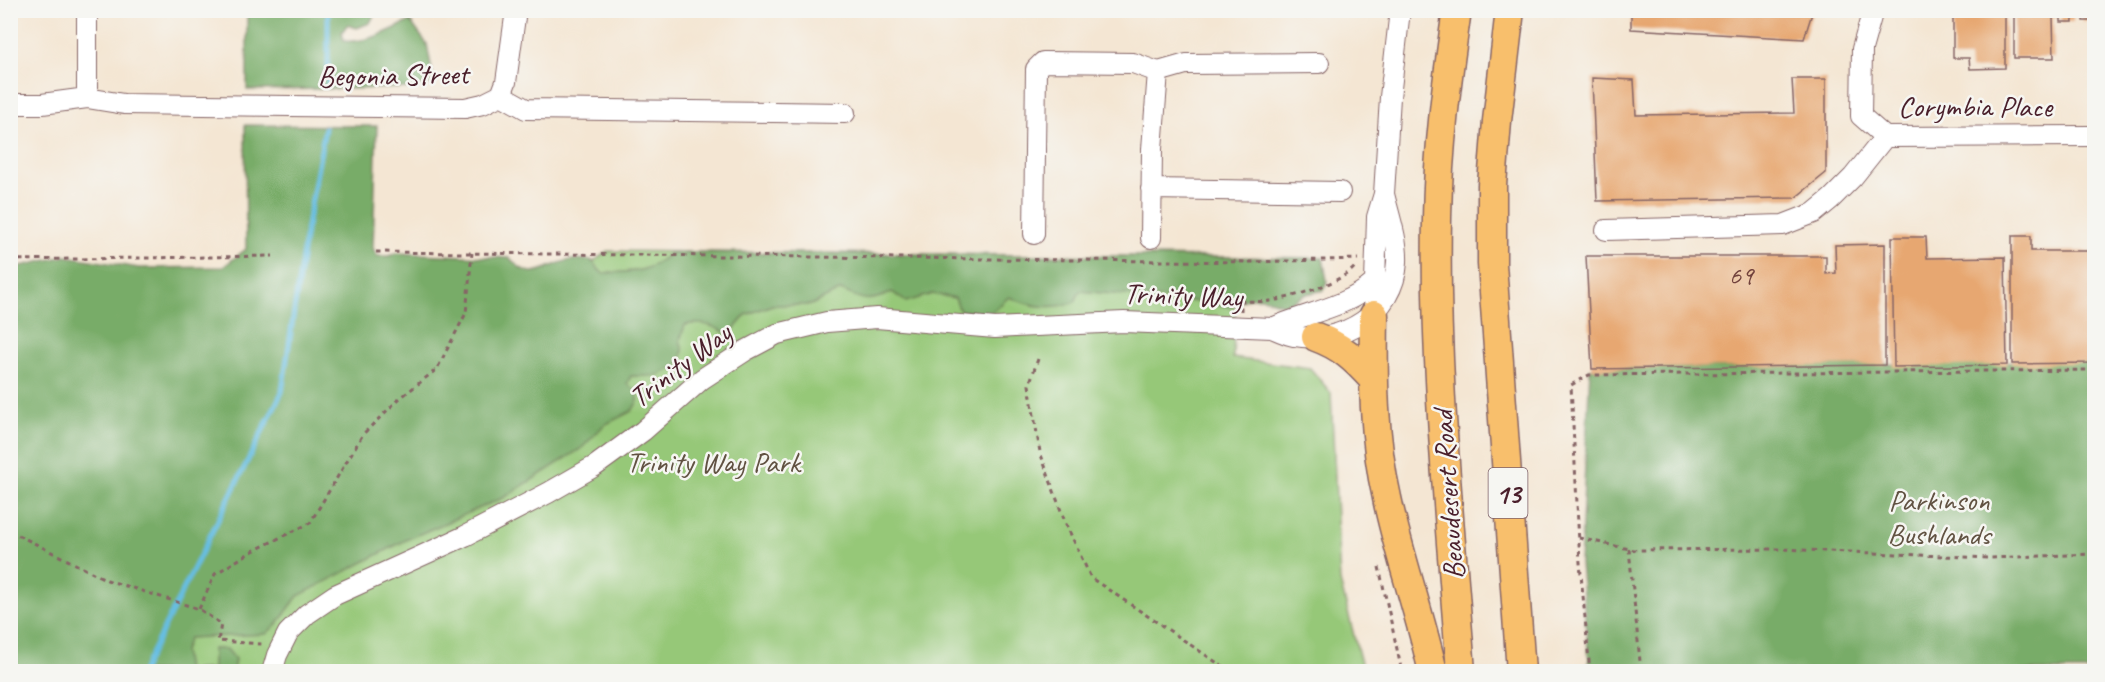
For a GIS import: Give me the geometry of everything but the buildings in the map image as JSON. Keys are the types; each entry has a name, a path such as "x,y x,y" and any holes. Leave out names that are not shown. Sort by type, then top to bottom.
{"highway":[{"name":"Beaudesert Road","path":"1457,10 1448,69 1441,148 1437,217 1437,318 1440,389 1461,672"},
{"name":"Beaudesert Road","path":"1510,10 1492,185 1491,264 1521,672"},
{"path":"1374,315 1373,379 1376,424 1387,497 1433,672"},
{"path":"1316,337 1341,348 1373,379"}],"street":[{"path":"87,10 87,98"},
{"path":"501,95 506,82 516,10"},
{"path":"1374,315 1377,217 1384,194 1390,97 1400,10"},
{"name":"Corymbia Place","path":"1873,10 1862,49 1862,116 1885,137 2094,136"},
{"path":"1034,234 1036,69 1043,62 1133,63 1158,72 1186,64 1319,63"},
{"path":"1151,238 1151,189 1158,72"},
{"name":"Begonia Street","path":"10,104 42,104 87,98 124,104 465,108 483,104 501,95 526,109 845,113"},
{"path":"1606,230 1783,225 1814,213 1831,199 1885,137"},
{"path":"1151,189 1340,192"},
{"path":"1374,315 1387,298 1397,260 1384,194"},
{"name":"Trinity Way","path":"1272,328 1343,302 1366,291 1374,283"},
{"name":"Trinity Way","path":"272,672 288,633 307,614 335,595 465,536 595,466 643,431 702,379 745,351 777,334 827,322 877,318 995,328 1124,322 1272,328 1293,336 1316,337 1349,330 1374,315"}],"path":[{"path":"376,252 1252,262 1360,259 1352,272 1326,285 1271,301 1241,301 1241,327"},
{"path":"199,609 215,574 251,552 310,523 363,434 399,399 437,369 466,313 472,253"},
{"path":"10,260 273,256"},
{"path":"1038,359 1029,386 1040,452 1065,522 1091,579 1231,672"},
{"path":"1590,672 1579,538 1571,385 1589,375 2094,370"},
{"path":"10,531 107,580 199,609 221,624 218,641 282,645"},
{"path":"1579,538 1629,549 1781,549 1989,558 2094,554"},
{"path":"1629,549 1641,672"},
{"path":"1379,564 1402,672"}],"green space":[{"path":"247,11 376,11 370,23 357,28 347,25 342,32 344,41 370,38 410,21 427,44 434,82 417,88 247,90"},
{"path":"245,125 377,126 373,248 377,256 389,256 396,253 510,258 526,271 533,272 571,260 591,260 602,273 631,272 647,268 671,252 1323,258 1327,281 1324,290 1306,294 1285,305 1263,298 1249,298 1230,307 1191,301 1080,291 1075,302 1049,307 1025,303 1009,297 990,314 960,311 955,298 932,294 906,302 892,292 877,298 866,299 841,290 811,305 772,305 746,315 729,335 708,325 685,325 680,340 683,350 680,363 657,375 631,376 627,384 638,392 638,401 632,411 604,425 582,448 505,497 408,539 298,596 278,623 266,634 189,638 184,651 187,670 213,669 213,649 227,649 235,659 233,671 11,671 11,268 66,256 139,268 223,267 246,249"},
{"name":"Trinity Way Park","path":"607,251 1237,257 1233,358 1310,368 1331,393 1340,581 1363,671 73,672"},
{"name":"Parkinson Bushlands","path":"2094,361 2094,671 1590,671 1580,563 1590,369"}],"waterway":[{"path":"328,10 328,85"},
{"path":"142,672 282,392 305,237 325,128"}]}
